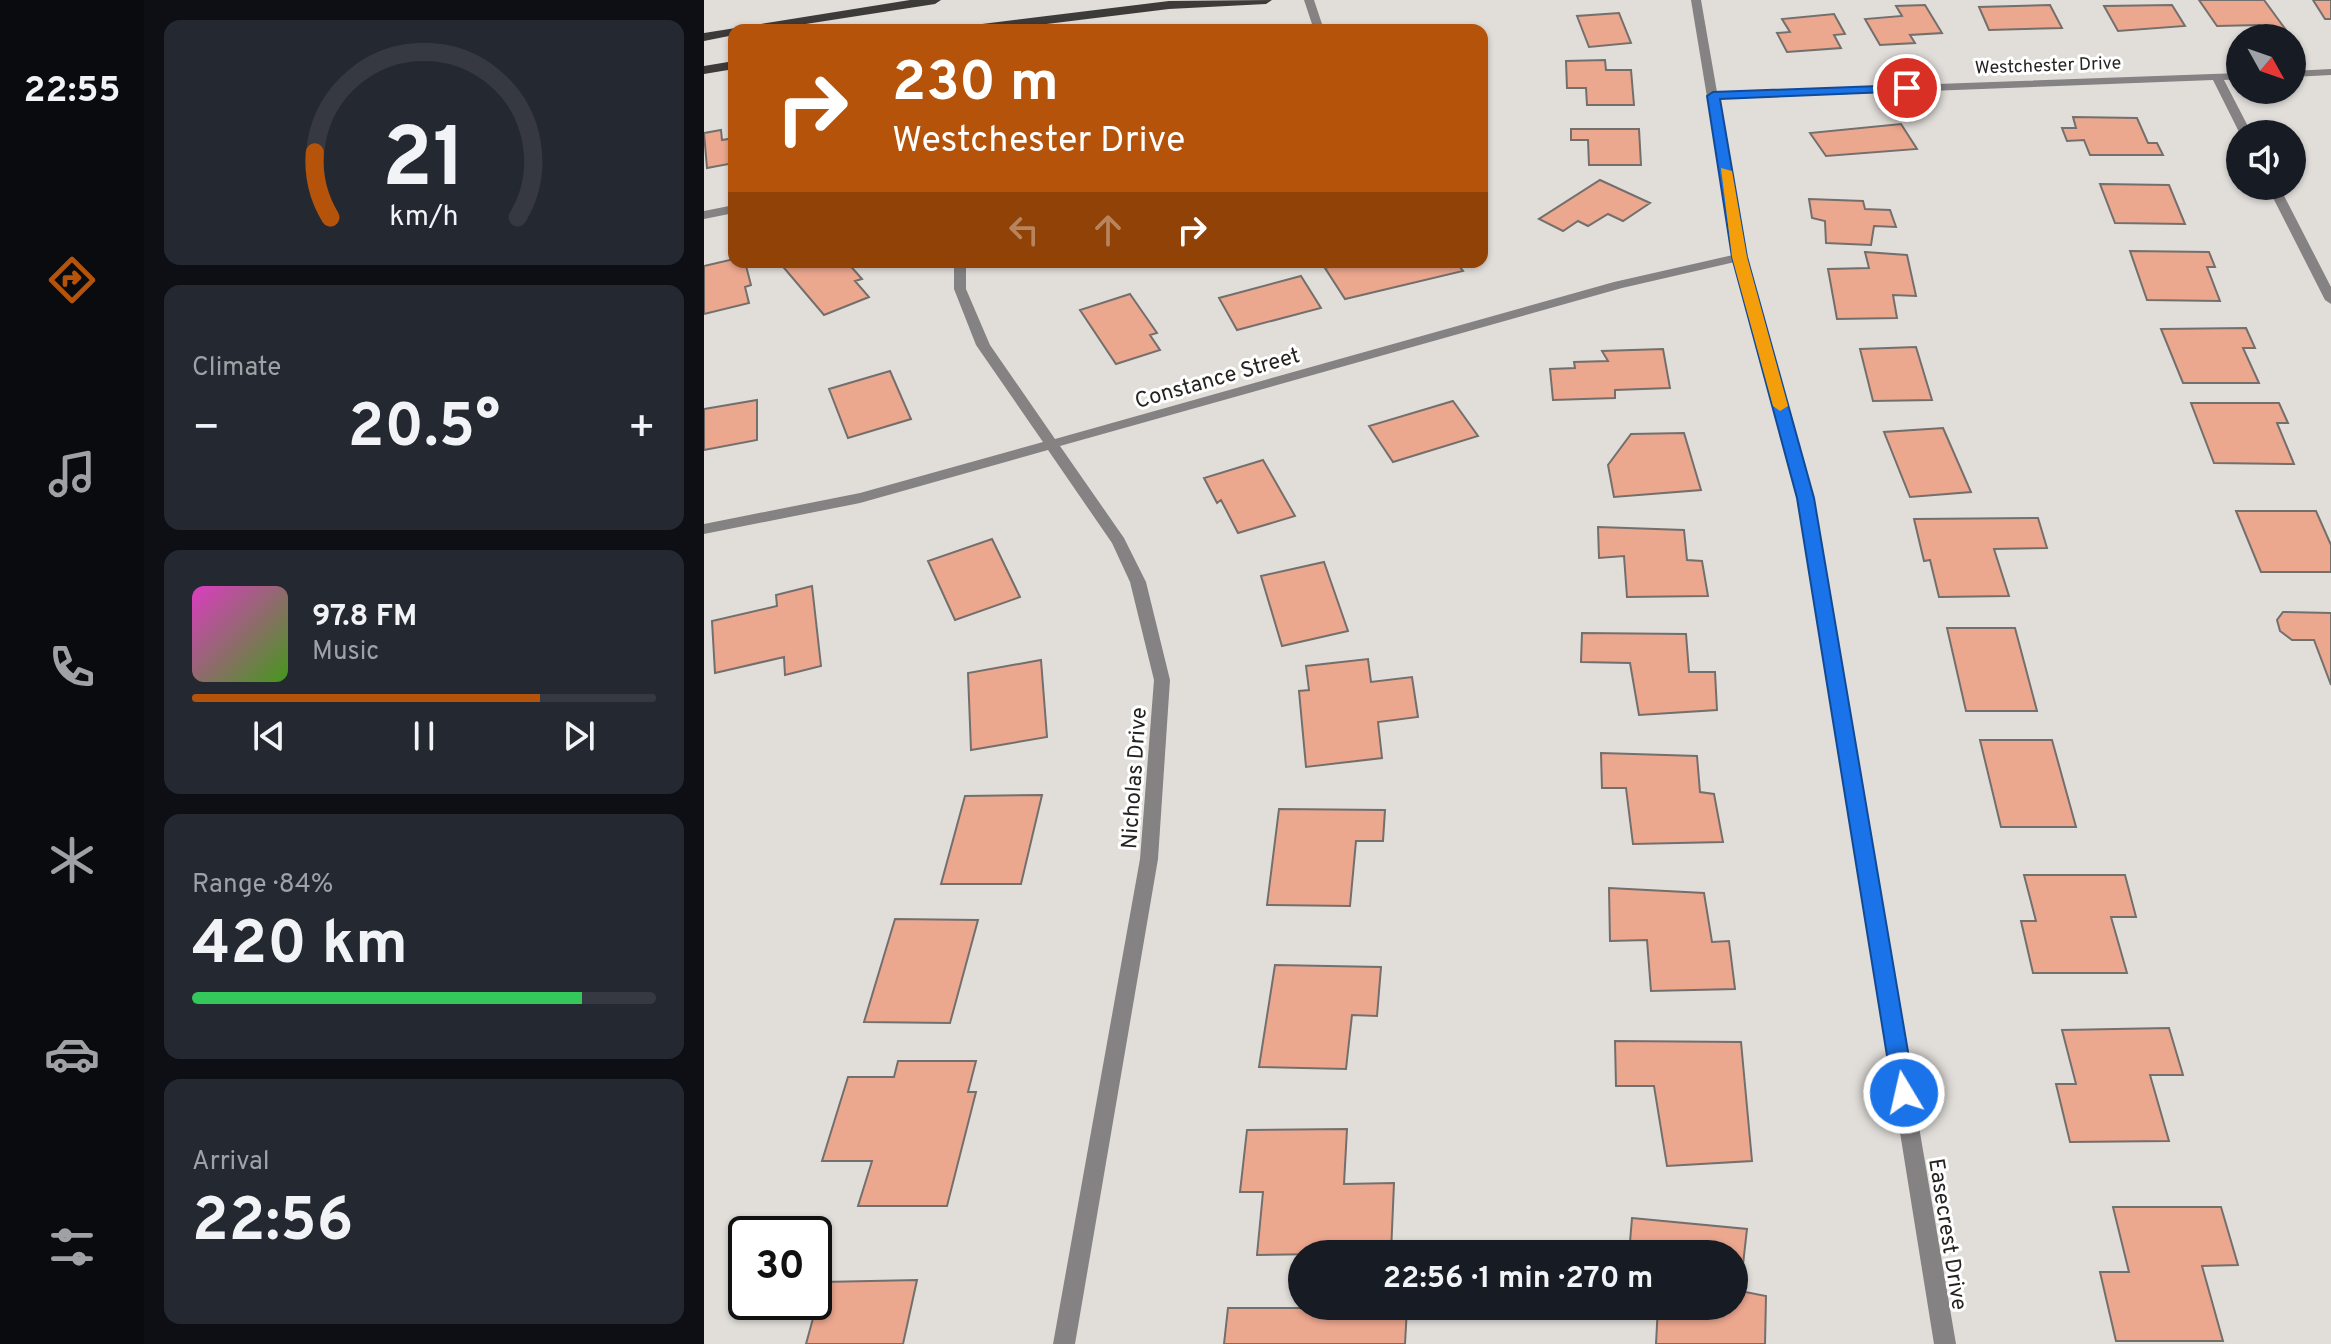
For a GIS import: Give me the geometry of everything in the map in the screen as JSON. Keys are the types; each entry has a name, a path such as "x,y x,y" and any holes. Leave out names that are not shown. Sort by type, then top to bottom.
{"main road":[{"path":"781,24 935,0"},
{"path":"1017,24 1169,5 1266,0"},
{"path":"704,37 728,32"},
{"path":"704,70 728,66"}],"street":[{"path":"1309,0 1317,24"},
{"name":"Easecrest Drive","path":"1696,0 1740,257 1805,498 1945,1344"},
{"path":"2306,73 2331,72"},
{"path":"2217,77 2239,120"},
{"name":"Westchester Drive","path":"1713,96 2226,77"},
{"path":"2280,200 2331,300"},
{"path":"704,215 728,210"},
{"name":"Constance Street","path":"704,529 860,498 1051,447 1619,285 1740,257"},
{"name":"Nicholas Drive","path":"960,268 960,289 983,345 1119,542 1138,582 1162,680 1149,859 1064,1344"}],"building":[{"path":"2199,0 2264,0 2282,24 2226,24 2217,26"},
{"path":"2313,0 2331,0 2331,19 2325,19"},
{"path":"1925,5 1942,33 1910,35 1915,43 1880,45 1865,19 1902,16 1896,6"},
{"path":"2050,5 2062,28 1989,30 1979,7"},
{"path":"2172,5 2185,26 2118,31 2104,6"},
{"path":"1619,13 1631,43 1589,47 1577,16"},
{"path":"1834,14 1845,34 1834,35 1841,48 1787,52 1777,33 1790,32 1782,19"},
{"path":"1605,60 1606,70 1631,70 1634,105 1587,105 1586,88 1567,88 1566,61"},
{"path":"2073,117 2137,118 2148,143 2157,143 2163,155 2090,155 2084,140 2067,141 2062,128 2076,128"},
{"path":"1901,124 1917,149 1826,156 1810,133"},
{"path":"1571,129 1639,129 1641,165 1589,165 1588,140 1571,140"},
{"path":"721,130 722,140 728,139 728,164 707,168 704,133"},
{"path":"1600,180 1650,203 1623,221 1608,214 1588,226 1578,221 1563,231 1539,219"},
{"path":"2100,184 2169,185 2185,224 2115,223"},
{"path":"1809,199 1863,201 1865,209 1890,210 1896,227 1874,226 1871,245 1826,243 1825,221 1812,218"},
{"path":"2130,251 2209,252 2215,267 2207,267 2220,301 2147,300"},
{"path":"1865,252 1907,255 1916,296 1893,295 1897,318 1837,319 1828,269 1869,268"},
{"path":"728,260 728,268 747,268 751,285 745,287 749,303 704,314 704,266"},
{"path":"784,268 852,268 862,279 855,281 869,297 824,315"},
{"path":"1325,268 1461,268 1463,271 1345,299"},
{"path":"1301,276 1321,308 1237,330 1219,298"},
{"path":"1130,294 1157,333 1150,335 1160,350 1116,364 1080,310"},
{"path":"2246,328 2255,348 2243,348 2259,383 2183,383 2161,329"},
{"path":"1916,347 1932,400 1873,401 1860,349"},
{"path":"1663,349 1670,388 1615,390 1615,398 1553,400 1550,369 1575,368 1574,362 1608,361 1602,351"},
{"path":"890,371 911,419 848,438 829,389"},
{"path":"757,400 757,440 704,450 704,409"},
{"path":"1453,401 1478,436 1393,462 1369,426"},
{"path":"2191,403 2279,403 2288,423 2277,423 2294,464 2214,463"},
{"path":"1943,428 1971,492 1910,497 1884,432"},
{"path":"1684,433 1701,490 1614,497 1608,465 1631,434"},
{"path":"1263,460 1295,516 1238,533 1221,500 1217,503 1204,478"},
{"path":"2236,511 2316,511 2331,545 2331,572 2261,572"},
{"path":"2038,518 2047,548 1994,549 2009,596 1939,597 1930,560 1924,561 1914,519"},
{"path":"1598,527 1684,530 1687,560 1702,561 1708,596 1627,597 1624,556 1599,558"},
{"path":"992,539 1020,597 955,620 928,561"},
{"path":"1324,562 1348,631 1282,646 1261,576"},
{"path":"812,586 821,666 785,675 784,657 715,673 712,621 777,606 776,595"},
{"path":"2283,612 2331,613 2331,685 2314,640 2292,640 2280,631 2277,620"},
{"path":"1947,628 2015,628 2037,711 1966,711"},
{"path":"1582,633 1686,634 1689,672 1715,672 1717,710 1639,715 1630,663 1581,662"},
{"path":"1368,659 1371,682 1412,677 1418,717 1378,722 1382,758 1306,767 1299,691 1309,690 1306,666"},
{"path":"1041,660 1047,737 971,750 968,673"},
{"path":"1980,740 2052,740 2076,827 2001,827"},
{"path":"1601,753 1697,756 1700,792 1714,794 1723,842 1633,844 1626,788 1602,788"},
{"path":"1042,795 1021,884 941,884 965,796"},
{"path":"1279,809 1385,810 1383,841 1356,841 1350,906 1267,905"},
{"path":"2024,875 2125,875 2136,917 2111,917 2127,973 2033,973 2021,921 2036,921"},
{"path":"1609,888 1704,893 1712,942 1729,941 1735,989 1651,991 1647,940 1610,941"},
{"path":"895,919 978,920 950,1023 864,1022"},
{"path":"1275,965 1381,967 1377,1016 1352,1015 1346,1069 1259,1067"},
{"path":"2169,1028 2183,1075 2150,1075 2169,1141 2070,1142 2056,1084 2076,1084 2062,1030"},
{"path":"1615,1041 1741,1042 1752,1161 1667,1166 1654,1086 1616,1086"},
{"path":"898,1061 976,1061 968,1092 976,1092 947,1206 858,1206 872,1161 822,1161 848,1077 894,1077"},
{"path":"1347,1129 1344,1184 1394,1183 1392,1240 1288,1240 1288,1255 1257,1255 1263,1192 1240,1192 1247,1130"},
{"path":"2113,1207 2221,1207 2238,1265 2202,1266 2223,1341 2116,1341 2100,1272 2129,1272"},
{"path":"1632,1218 1747,1229 1746,1240 1630,1240"},
{"path":"917,1280 903,1344 806,1344 813,1320 832,1320 832,1282"},
{"path":"1748,1293 1766,1296 1765,1344 1656,1344 1657,1320 1748,1320"},
{"path":"1228,1308 1288,1308 1288,1320 1406,1320 1405,1344 1224,1344"}],"slow traffic":[{"path":"1725,171 1740,257 1780,406"}],"route":[{"path":"1904,1093 1805,498 1740,257 1713,96 1907,88"}]}
